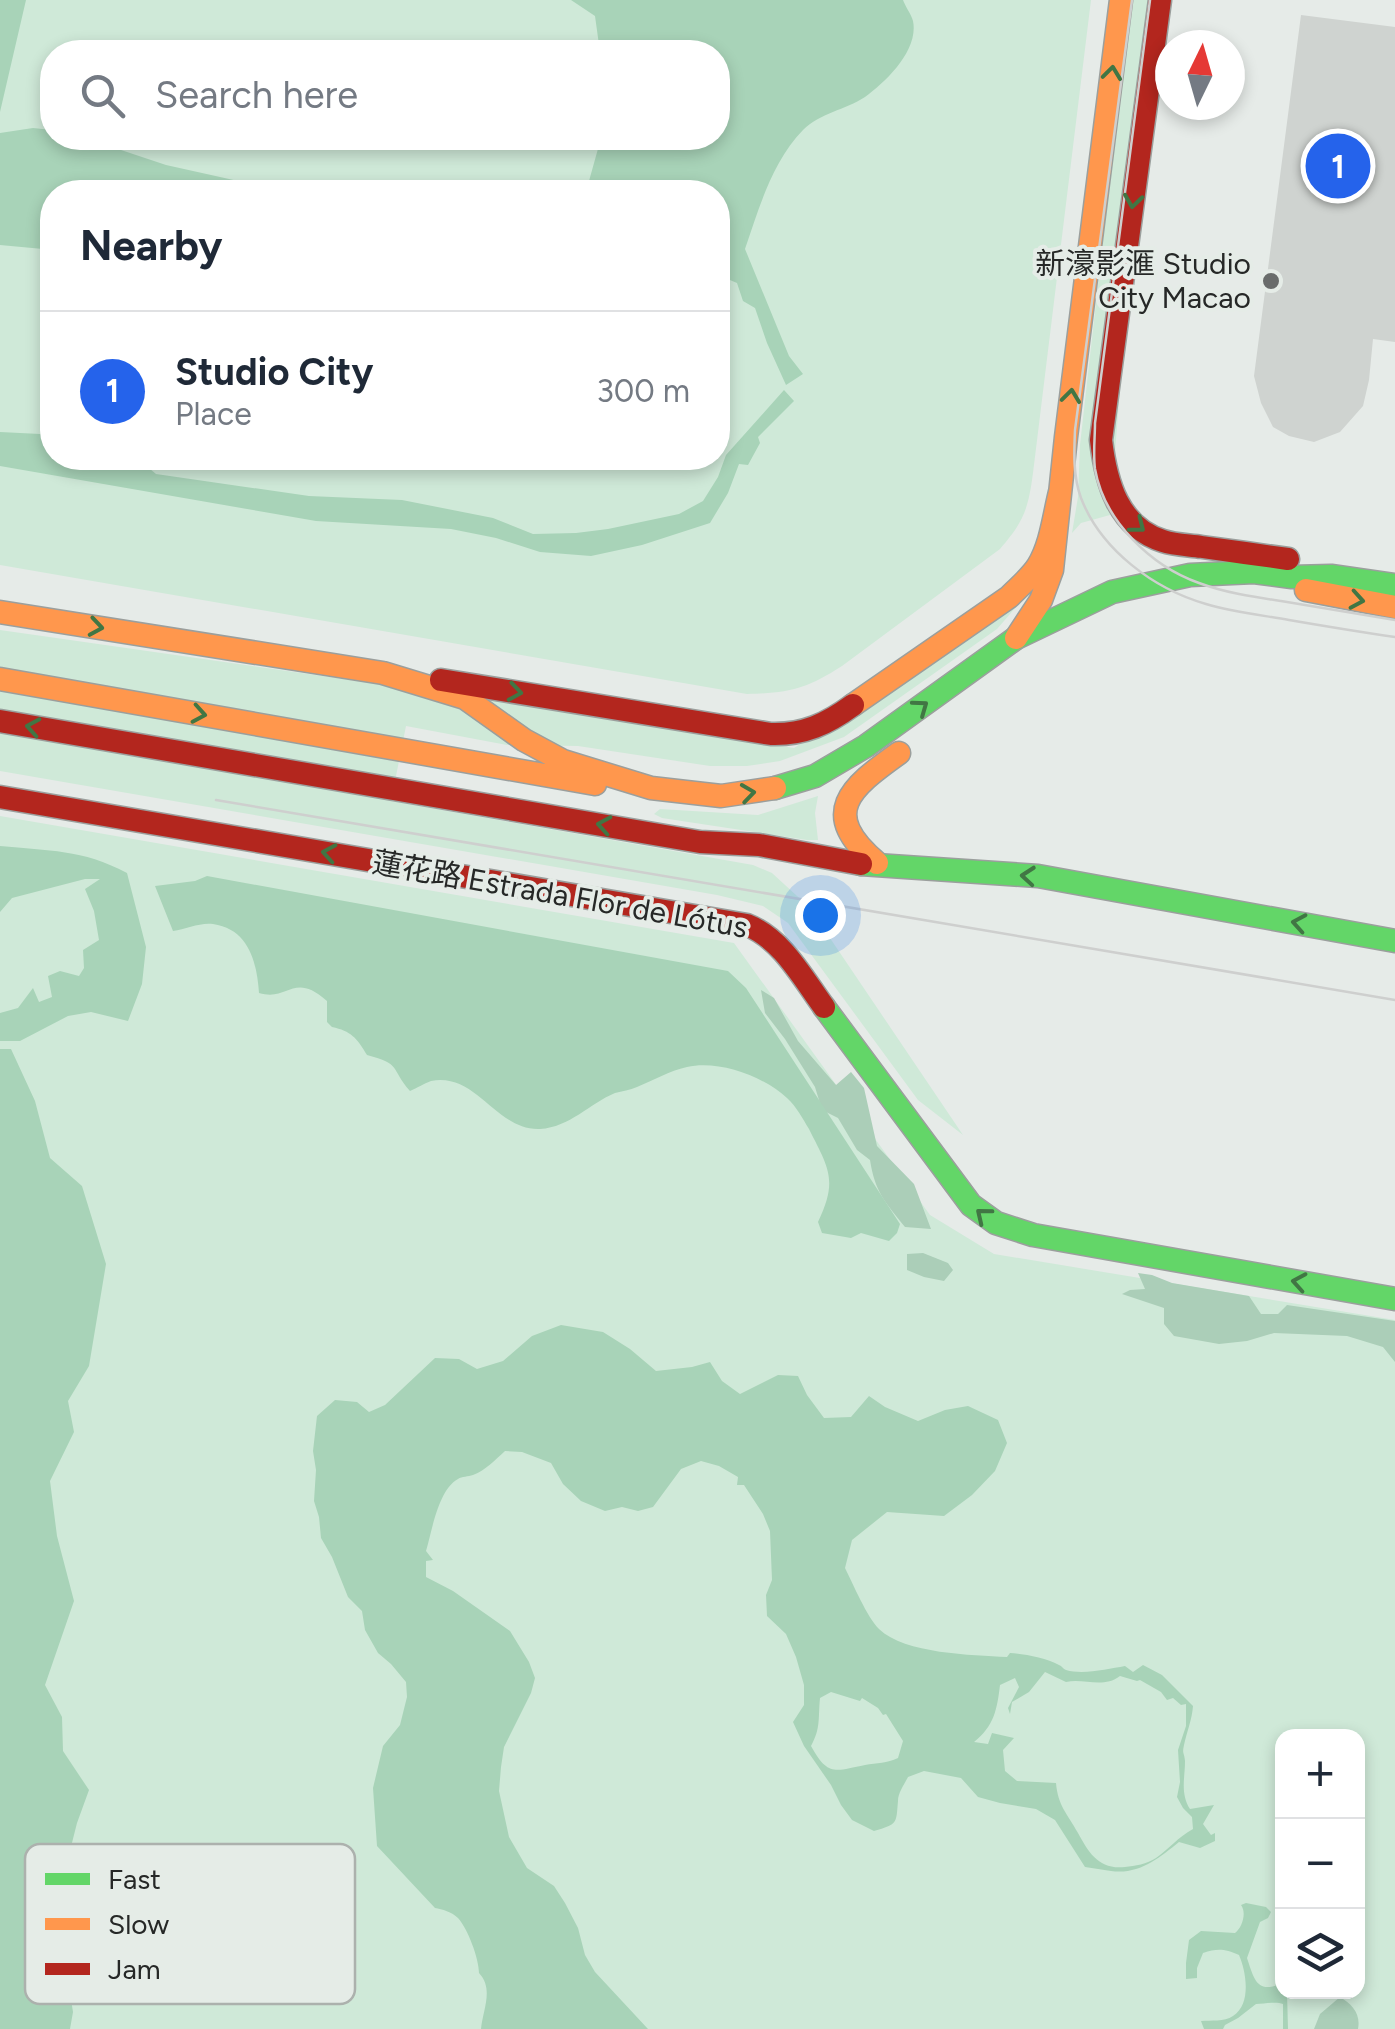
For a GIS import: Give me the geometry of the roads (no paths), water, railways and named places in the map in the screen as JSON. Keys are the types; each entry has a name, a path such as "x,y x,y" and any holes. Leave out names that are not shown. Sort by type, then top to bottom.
{"main road":[{"path":"990,684 1010,663 1026,633 1047,588 1056,547 1121,0"},
{"path":"1160,0 1101,440 1106,480 1127,520 1144,534 1165,542 1294,560 1330,576"},
{"path":"0,612 771,734 803,734 833,719 1009,596 1038,566 1052,530 1060,492"},
{"path":"384,673 465,698 506,729 563,761 651,788 702,796 753,793 794,784 841,762 1026,633 1112,592 1212,574 1254,572 1395,585"},
{"path":"1254,572 1269,583 1395,607"},
{"path":"0,679 619,789 651,788"},
{"path":"0,721 700,842 844,880 996,895 1158,899"},
{"path":"877,863 850,838 846,806 858,784 919,738"},
{"path":"841,762 826,796 825,812 833,842 849,862"},
{"name":"蓮花路 Estrada Flor de Lótus","path":"0,798 747,925 779,946 971,1206 988,1220 1007,1230 1044,1238 1395,1299"},
{"path":"700,842 759,845 849,862 1038,876 1395,940"}],"tram line":[{"path":"1132,0 1075,430 1075,473 1081,498 1102,534 1132,565 1187,597 1237,611 1395,637"},
{"path":"1150,0 1095,423 1094,463 1100,488 1132,539 1181,575 1240,594 1395,620"},
{"path":"216,800 1395,1000"}],"place":[{"name":"Studio City","path":"1338,166"},
{"name":"新濠影滙 Studio City Macao","path":"1271,281"}]}
